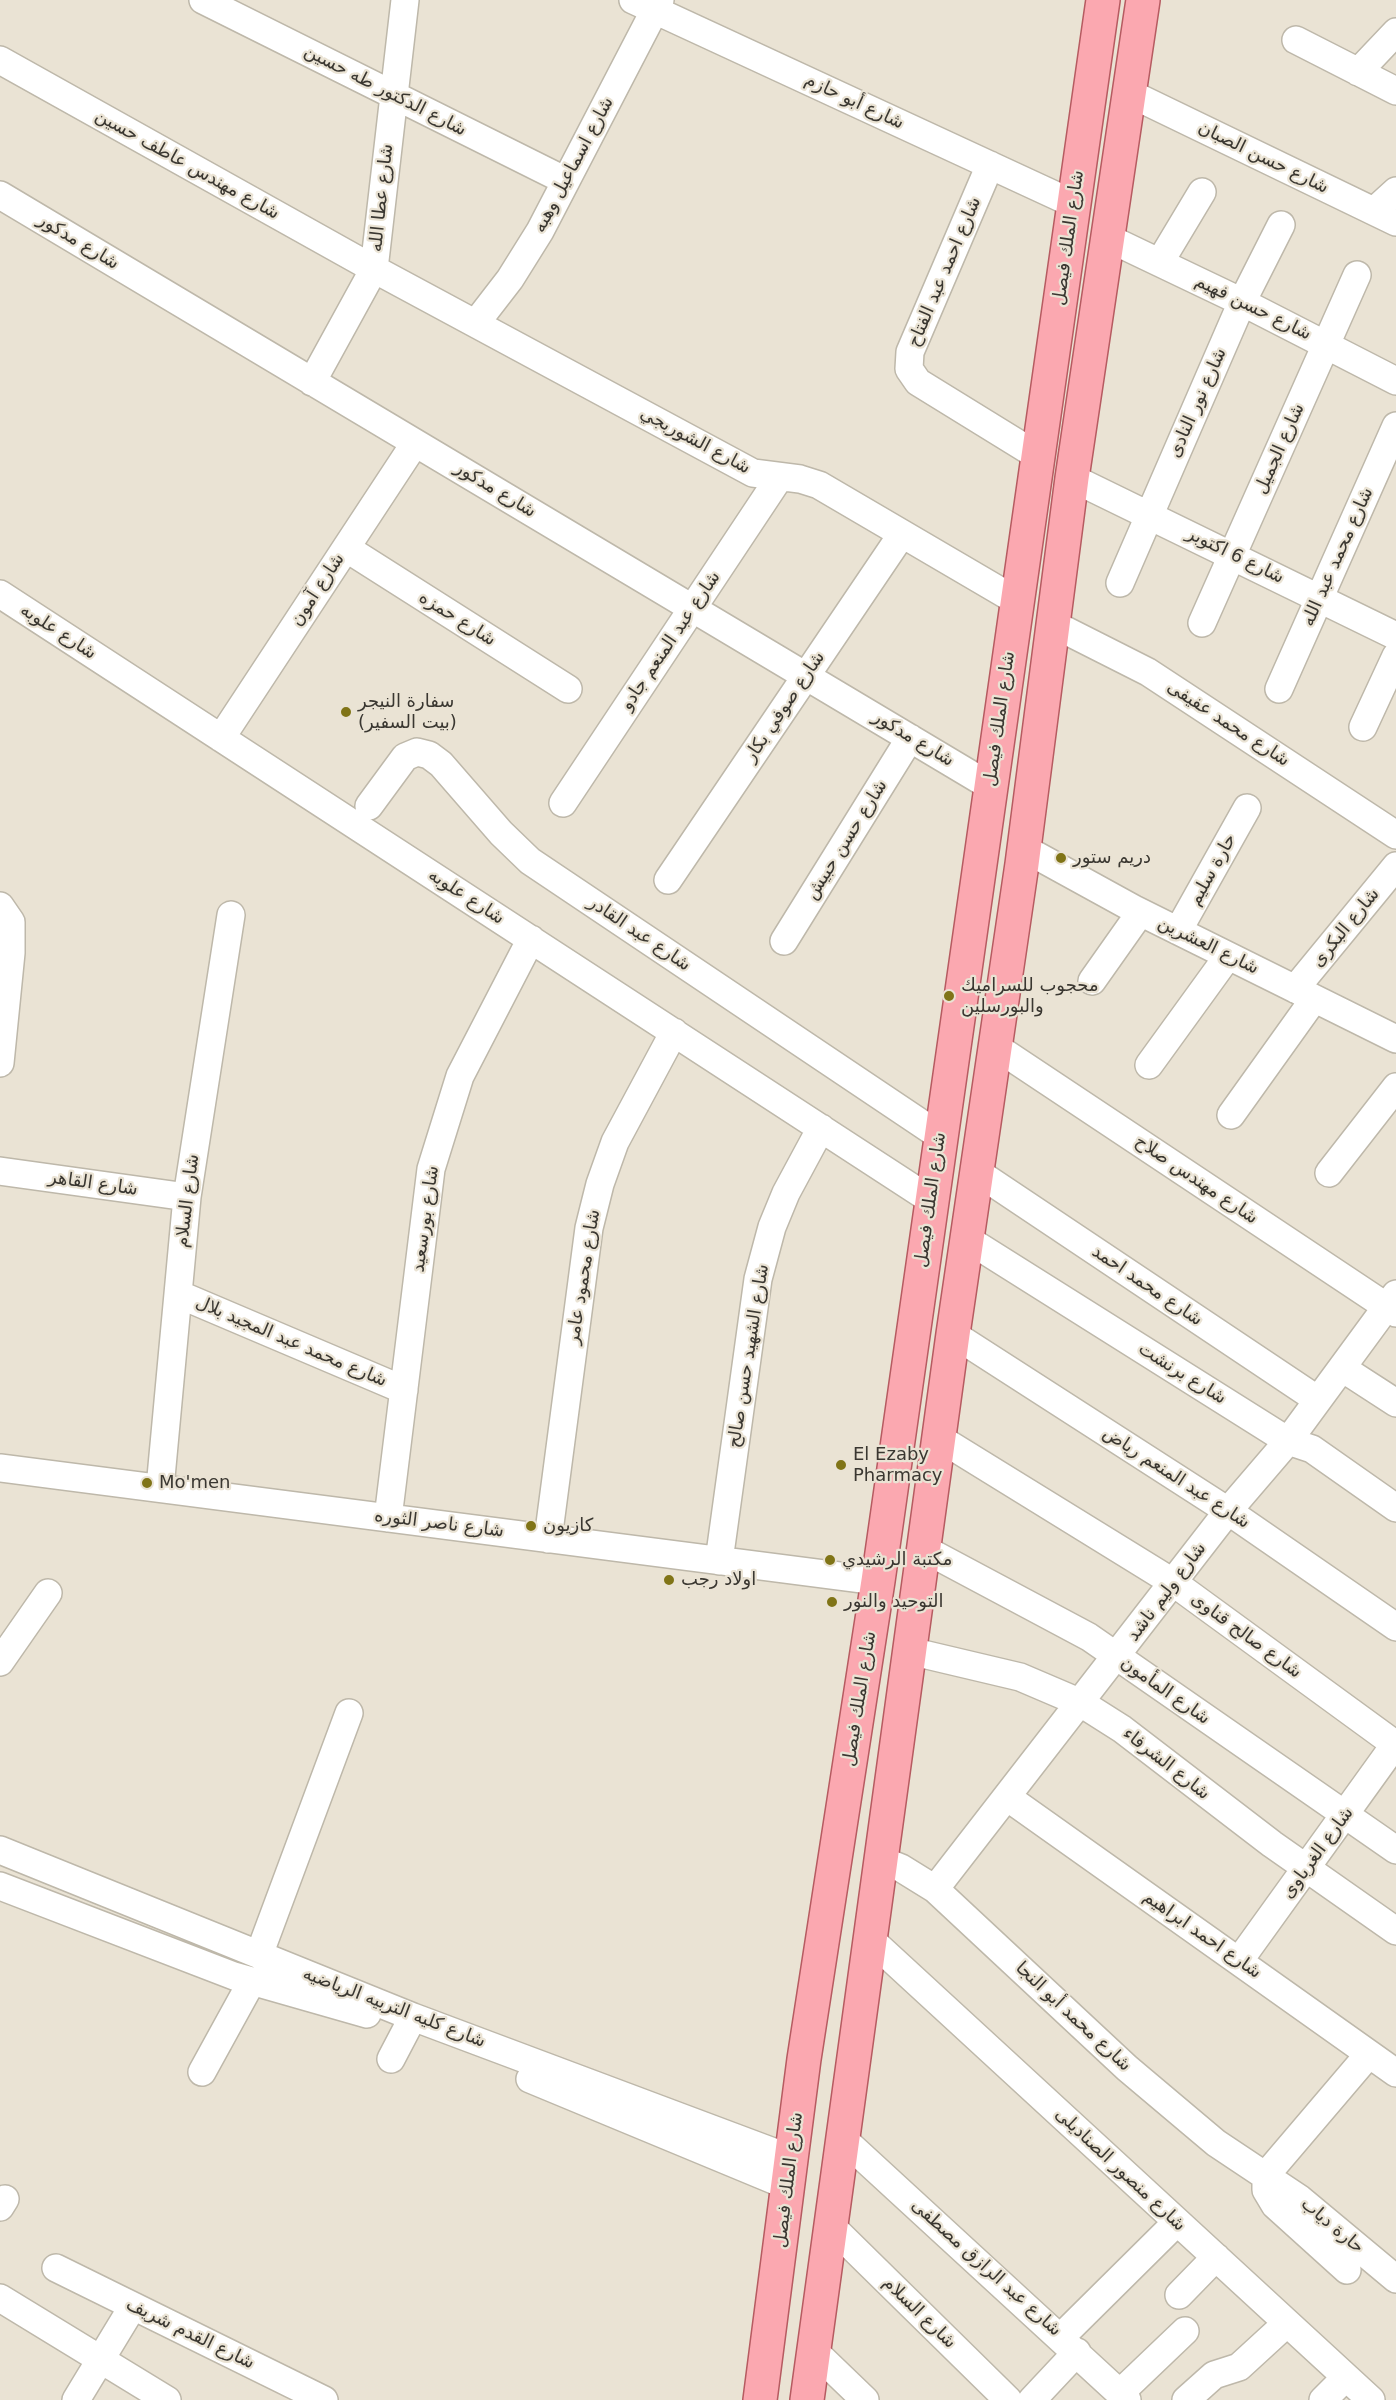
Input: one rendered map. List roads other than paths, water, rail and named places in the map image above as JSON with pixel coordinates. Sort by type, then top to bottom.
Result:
[{"type":"main road","name":"شارع الملك فيصل","points":[[760,2400],[804,2059],[878,1581],[1103,0]]},
{"type":"main road","name":"شارع الملك فيصل","points":[[807,2400],[953,1334],[996,1047],[1072,478],[1143,0]]},
{"type":"main road","points":[[816,1981],[826,1995],[834,2000],[843,2001],[863,1996]]},
{"type":"main road","points":[[804,2059],[820,2052],[829,2052],[838,2056],[853,2069]]},
{"type":"street","name":"شارع الدكتور طه حسين","points":[[203,0],[566,181]]},
{"type":"street","name":"شارع عطا الله","points":[[312,382],[374,269],[405,0]]},
{"type":"street","name":"شارع أبو حازم","points":[[650,3],[1074,204]]},
{"type":"street","name":"شارع اسماعيل وهبه","points":[[476,323],[516,269],[540,231],[650,3]]},
{"type":"street","points":[[1358,72],[1396,32]]},
{"type":"street","points":[[1296,40],[1396,91]]},
{"type":"street","name":"شارع مهندس عاطف حسين","points":[[0,60],[374,269]]},
{"type":"street","name":"شارع حسن الصبان","points":[[1129,93],[1385,217]]},
{"type":"street","name":"شارع احمد عبد الفتاح","points":[[990,165],[910,352],[909,369],[918,382],[1038,456]]},
{"type":"street","points":[[1385,217],[1396,191]]},
{"type":"street","points":[[1160,262],[1202,192]]},
{"type":"street","name":"شارع مدكور","points":[[0,195],[990,786]]},
{"type":"street","name":"شارع نور النادى","points":[[1120,583],[1242,302],[1281,225]]},
{"type":"street","name":"شارع حسن فهيم","points":[[1108,238],[1242,302],[1396,381]]},
{"type":"street","name":"شارع الشوربجي","points":[[374,269],[753,473],[800,479],[819,484],[1017,601]]},
{"type":"street","name":"شارع الجميل","points":[[1202,623],[1358,275]]},
{"type":"street","name":"شارع محمد عبد الله","points":[[1279,689],[1396,426]]},
{"type":"street","name":"شارع آمون","points":[[221,738],[415,443]]},
{"type":"street","name":"شارع عبد المنعم جادو","points":[[563,803],[779,478]]},
{"type":"street","name":"شارع 6 اكتوبر","points":[[1072,478],[1319,596],[1396,636]]},
{"type":"street","name":"شارع صوفي بكار","points":[[668,880],[902,534]]},
{"type":"street","name":"شارع حمزه","points":[[346,548],[568,689]]},
{"type":"street","name":"شارع علوبه","points":[[0,594],[931,1200]]},
{"type":"street","name":"شارع محمد عفيفى","points":[[1053,624],[1148,672],[1396,835]]},
{"type":"street","points":[[1363,727],[1396,656]]},
{"type":"street","name":"شارع حسن حبيش","points":[[784,941],[910,738]]},
{"type":"street","name":"شارع عبد القادر","points":[[369,806],[405,757],[417,752],[429,755],[441,764],[501,833],[530,861],[940,1136]]},
{"type":"street","name":"حارة سليم","points":[[1178,931],[1247,808]]},
{"type":"street","name":"شارع العشرين","points":[[1023,848],[1140,913],[1396,1039]]},
{"type":"street","name":"شارع البكرى","points":[[1231,1115],[1305,994],[1396,866]]},
{"type":"street","points":[[1092,981],[1140,913]]},
{"type":"street","points":[[0,1063],[11,953],[5,914]]},
{"type":"street","name":"شارع السلام","points":[[160,1488],[187,1197],[231,915]]},
{"type":"street","name":"شارع بورسعيد","points":[[388,1518],[431,1169],[460,1076],[531,939]]},
{"type":"street","points":[[1149,1065],[1228,956]]},
{"type":"street","name":"شارع محمود عامر","points":[[548,1539],[589,1228],[600,1184],[615,1142],[674,1032]]},
{"type":"street","name":"شارع مهندس صلاح","points":[[996,1047],[1393,1304]]},
{"type":"street","points":[[1329,1173],[1394,1093]]},
{"type":"street","name":"شارع الشهيد حسن صالح","points":[[718,1561],[758,1279],[772,1227],[821,1128]]},
{"type":"street","name":"شارع القاهر","points":[[0,1170],[187,1197]]},
{"type":"street","name":"شارع محمد احمد","points":[[977,1172],[1318,1400]]},
{"type":"street","name":"شارع برنشت","points":[[967,1239],[1288,1441],[1312,1449],[1396,1508]]},
{"type":"street","name":"شارع محمد عبد المجيد بلال","points":[[178,1294],[404,1390]]},
{"type":"street","name":"شارع وليم ناشد","points":[[935,1889],[1117,1658],[1228,1511],[1288,1441],[1393,1304]]},
{"type":"street","name":"شارع عبد المنعم رياض","points":[[953,1334],[1228,1511],[1396,1627]]},
{"type":"street","points":[[1342,1368],[1396,1403]]},
{"type":"street","name":"شارع صالح قناوى","points":[[939,1438],[1174,1583],[1396,1744]]},
{"type":"street","name":"شارع ناصر الثوره","points":[[0,1468],[878,1581]]},
{"type":"street","name":"شارع المأمون","points":[[924,1549],[1068,1624],[1396,1850]]},
{"type":"street","points":[[0,1662],[48,1593]]},
{"type":"street","name":"شارع الشرفاء","points":[[910,1651],[1020,1677],[1081,1703],[1122,1729],[1306,1869],[1396,1931]]},
{"type":"street","points":[[202,2072],[243,1979],[349,1713]]},
{"type":"street","name":"شارع الغرباوى","points":[[1239,1961],[1396,1744]]},
{"type":"street","name":"شارع احمد ابراهيم","points":[[1007,1797],[1369,2054],[1394,2069]]},
{"type":"street","name":"شارع كليه التربيه الرياضيه","points":[[0,1850],[253,1952],[410,2022],[790,2173]]},
{"type":"street","name":"شارع محمد أبو النجا","points":[[881,1860],[901,1868],[935,1889],[1127,2068],[1216,2143],[1266,2175]]},
{"type":"street","name":"شارع كليه التربيه الرياضيه","points":[[0,1886],[243,1979],[410,2022]]},
{"type":"street","name":"شارع منصور الصناديلى","points":[[870,1939],[1371,2400]]},
{"type":"street","points":[[392,2060],[410,2022]]},
{"type":"street","points":[[1347,2270],[1275,2205],[1266,2190],[1266,2175],[1369,2054]]},
{"type":"street","name":"شارع عبد الرازق مصطفى","points":[[842,2138],[1124,2396]]},
{"type":"street","name":"حارة دياب","points":[[1266,2175],[1300,2199],[1396,2279]]},
{"type":"street","points":[[1032,2400],[1069,2344],[1177,2222]]},
{"type":"street","name":"شارع السلام","points":[[830,2225],[1008,2400]]},
{"type":"street","points":[[1179,2295],[1216,2257]]},
{"type":"street","name":"شارع القدم شريف","points":[[56,2268],[324,2400]]},
{"type":"street","points":[[0,2298],[167,2400]]},
{"type":"street","points":[[76,2400],[133,2306]]},
{"type":"street","points":[[1186,2400],[1214,2375],[1239,2367],[1287,2323]]},
{"type":"street","points":[[1124,2396],[1185,2331]]},
{"type":"street","points":[[813,2350],[865,2400]]},
{"type":"street","points":[[1323,2400],[1346,2377]]},
{"type":"place","name":"سفارة النيجر (بيت السفير)","points":[[346,712]]},
{"type":"place","name":"دريم ستور","points":[[1061,858]]},
{"type":"place","name":"محجوب للسراميك والبورسلين","points":[[949,996]]},
{"type":"place","name":"El Ezaby Pharmacy","points":[[841,1465]]},
{"type":"place","name":"Mo'men","points":[[147,1483]]},
{"type":"place","name":"كازيون","points":[[531,1526]]},
{"type":"place","name":"مكتبة الرشيدي","points":[[830,1560]]},
{"type":"place","name":"اولاد رجب","points":[[669,1580]]},
{"type":"place","name":"التوحيد والنور","points":[[832,1602]]}]
